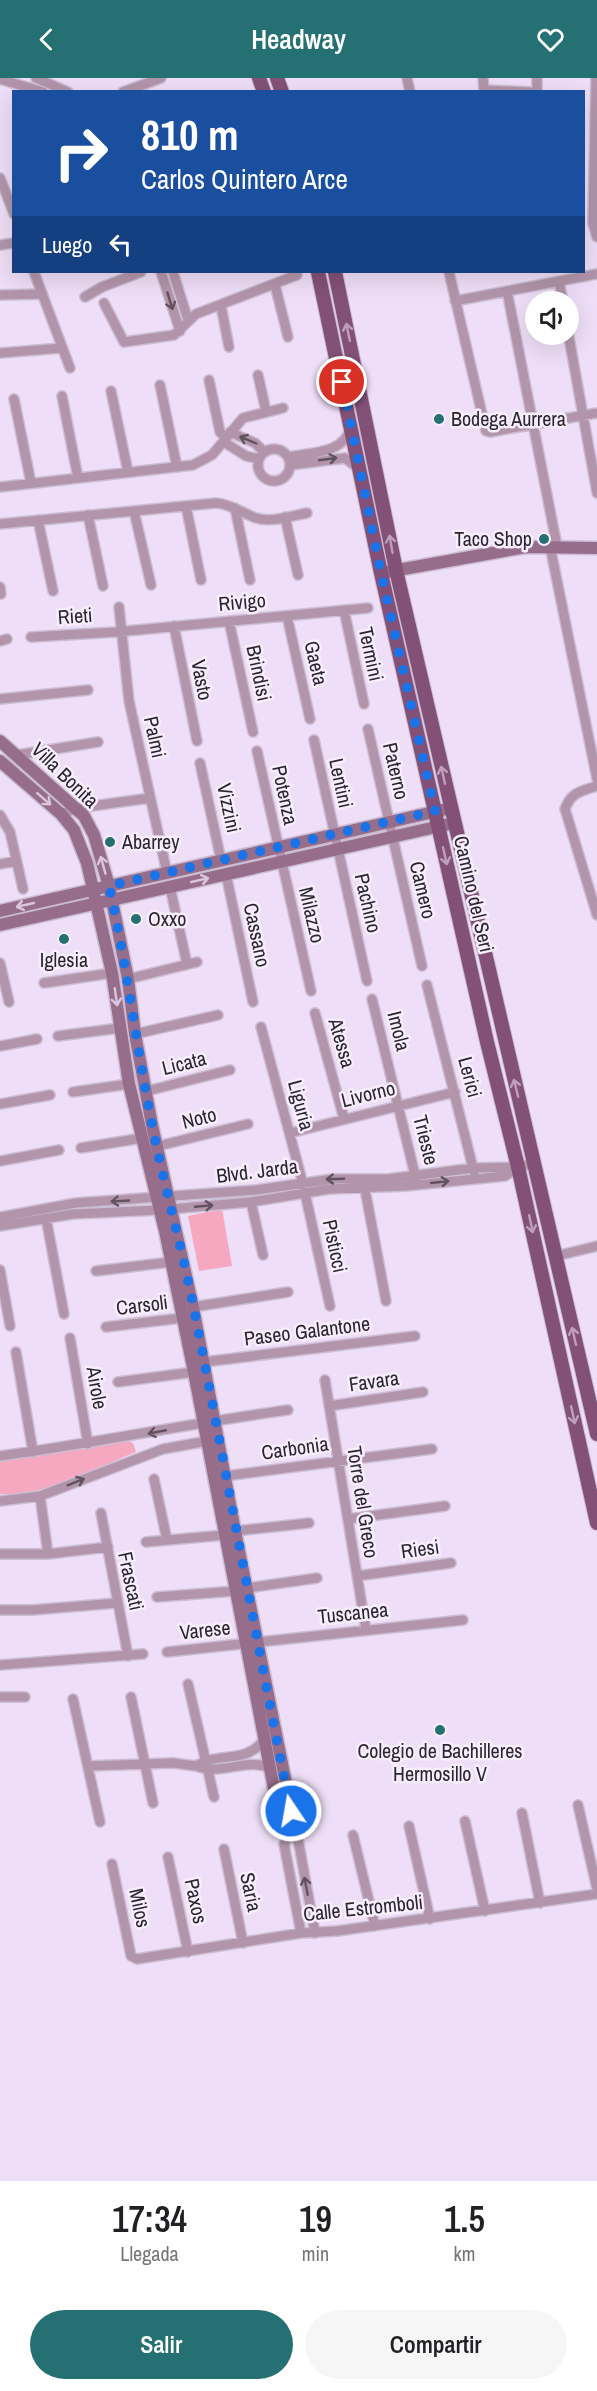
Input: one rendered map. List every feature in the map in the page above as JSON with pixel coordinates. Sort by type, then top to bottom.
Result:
[{"type":"main road","name":"Camino del Seri","points":[[318,273],[381,573],[488,1042],[519,1167],[596,1519]]},
{"type":"main road","name":"Camino del Seri","points":[[335,273],[396,570],[597,1434]]},
{"type":"main road","points":[[488,1042],[507,1052]]},
{"type":"street","points":[[36,78],[63,90]]},
{"type":"street","points":[[128,90],[161,78]]},
{"type":"street","points":[[596,78],[592,224],[596,232]]},
{"type":"street","points":[[3,81],[36,90]]},
{"type":"street","points":[[585,95],[596,96]]},
{"type":"street","points":[[0,178],[12,209]]},
{"type":"street","points":[[34,273],[70,368]]},
{"type":"street","points":[[85,297],[102,287],[138,273]]},
{"type":"street","points":[[161,273],[180,331]]},
{"type":"street","points":[[172,273],[188,320]]},
{"type":"street","points":[[449,273],[486,431],[597,413]]},
{"type":"street","points":[[455,301],[597,274]]},
{"type":"street","points":[[104,303],[124,342],[174,335],[196,314],[297,275]]},
{"type":"street","points":[[559,282],[561,291]]},
{"type":"street","points":[[275,285],[288,338]]},
{"type":"street","points":[[507,291],[597,778]]},
{"type":"street","points":[[0,295],[42,294]]},
{"type":"street","points":[[221,306],[229,347]]},
{"type":"street","points":[[571,345],[597,493]]},
{"type":"street","points":[[0,353],[62,348]]},
{"type":"street","points":[[258,375],[266,411]]},
{"type":"street","points":[[209,380],[220,432],[246,456],[262,455],[278,449],[290,461],[345,458],[361,471]]},
{"type":"street","points":[[160,385],[177,467]]},
{"type":"street","points":[[111,391],[128,472]]},
{"type":"street","points":[[62,396],[78,478]]},
{"type":"street","points":[[14,399],[31,483]]},
{"type":"street","points":[[0,487],[177,467],[203,461],[243,418],[283,408]]},
{"type":"street","points":[[290,461],[343,444],[352,426]]},
{"type":"street","points":[[226,437],[255,443],[262,455],[260,473],[271,481],[284,478],[290,461]]},
{"type":"street","points":[[0,524],[216,503],[235,508],[257,518],[307,513]]},
{"type":"street","points":[[186,506],[201,580]]},
{"type":"street","points":[[235,508],[250,579]]},
{"type":"street","points":[[134,511],[151,585]]},
{"type":"street","points":[[88,515],[103,586]]},
{"type":"street","points":[[285,517],[298,575]]},
{"type":"street","points":[[38,520],[53,591]]},
{"type":"street","points":[[381,573],[526,547],[597,548]]},
{"type":"street","name":"Palmi","points":[[119,607],[129,702],[167,873]]},
{"type":"street","name":"Rivigo","points":[[121,631],[368,608]]},
{"type":"street","name":"Termini","points":[[344,610],[364,704]]},
{"type":"street","name":"Gaeta","points":[[287,616],[310,719]]},
{"type":"street","name":"Brindisi","points":[[229,621],[253,732]]},
{"type":"street","name":"Vasto","points":[[174,626],[196,741]]},
{"type":"street","name":"Rieti","points":[[31,637],[121,631]]},
{"type":"street","points":[[0,699],[88,690]]},
{"type":"street","name":"Paterno","points":[[368,729],[389,822]]},
{"type":"street","name":"Lentini","points":[[314,740],[333,834]]},
{"type":"street","name":"Villa Bonita","points":[[0,741],[78,808],[94,835],[109,886],[128,979],[135,1034],[158,1146],[171,1262],[182,1318],[213,1440],[253,1643],[293,1818],[285,1823],[279,1815],[264,1740],[253,1643]]},
{"type":"street","points":[[17,755],[98,742]]},
{"type":"street","name":"Potenza","points":[[257,751],[278,847]]},
{"type":"street","name":"Villa Bonita","points":[[0,761],[61,814],[74,830],[81,845],[94,889],[112,973],[129,1084],[142,1138],[194,1307],[204,1362],[209,1422]]},
{"type":"street","name":"Vizzini","points":[[200,762],[221,860]]},
{"type":"street","points":[[597,786],[574,793],[566,809],[597,915]]},
{"type":"street","points":[[61,814],[78,808],[150,798]]},
{"type":"street","points":[[0,911],[451,808]]},
{"type":"street","points":[[0,815],[7,824],[23,889]]},
{"type":"street","name":"Camero","points":[[389,822],[422,966]]},
{"type":"street","points":[[0,926],[454,823]]},
{"type":"street","name":"Pachino","points":[[333,834],[367,981]]},
{"type":"street","name":"Milazzo","points":[[278,847],[310,991]]},
{"type":"street","points":[[0,864],[16,861]]},
{"type":"street","name":"Cassano","points":[[226,874],[253,1002]]},
{"type":"street","points":[[170,887],[187,964]]},
{"type":"street","points":[[128,979],[197,962]]},
{"type":"street","points":[[0,963],[9,1002]]},
{"type":"street","points":[[44,982],[112,973]]},
{"type":"street","name":"Lerici","points":[[427,985],[474,1173]]},
{"type":"street","name":"Imola","points":[[372,999],[398,1105]]},
{"type":"street","name":"Atessa","points":[[315,1012],[344,1119]]},
{"type":"street","points":[[135,1034],[218,1015]]},
{"type":"street","name":"Liguria","points":[[261,1027],[304,1189]]},
{"type":"street","points":[[58,1036],[120,1028]]},
{"type":"street","points":[[0,1046],[37,1039]]},
{"type":"street","name":"Licata","points":[[147,1091],[230,1070]]},
{"type":"street","points":[[73,1092],[129,1084]]},
{"type":"street","name":"Livorno","points":[[290,1133],[455,1092]]},
{"type":"street","points":[[0,1104],[50,1095]]},
{"type":"street","name":"Trieste","points":[[398,1105],[417,1180]]},
{"type":"street","name":"Noto","points":[[158,1146],[248,1124]]},
{"type":"street","points":[[81,1148],[142,1138]]},
{"type":"street","points":[[0,1161],[59,1150]]},
{"type":"street","name":"Blvd. Jarda","points":[[0,1226],[46,1221],[81,1213],[304,1189],[329,1189],[417,1180],[535,1163]]},
{"type":"street","points":[[364,1184],[386,1301]]},
{"type":"street","name":"Blvd. Jarda","points":[[0,1217],[76,1203],[251,1202],[304,1189]]},
{"type":"street","name":"Pisticci","points":[[304,1189],[330,1306]]},
{"type":"street","points":[[251,1202],[263,1255]]},
{"type":"street","points":[[46,1221],[64,1314]]},
{"type":"street","points":[[556,1256],[597,1246]]},
{"type":"street","points":[[96,1271],[171,1262]]},
{"type":"street","points":[[0,1270],[10,1326]]},
{"type":"street","points":[[194,1307],[288,1292]]},
{"type":"street","name":"Carsoli","points":[[106,1327],[182,1318]]},
{"type":"street","name":"Paseo Galantone","points":[[204,1362],[415,1336]]},
{"type":"street","name":"Airole","points":[[70,1338],[88,1444]]},
{"type":"street","points":[[16,1352],[33,1447]]},
{"type":"street","points":[[118,1382],[194,1372]]},
{"type":"street","name":"Torre del Greco","points":[[325,1380],[366,1630]]},
{"type":"street","name":"Favara","points":[[329,1406],[423,1392]]},
{"type":"street","points":[[0,1456],[33,1447],[88,1444],[288,1410]]},
{"type":"street","points":[[136,1436],[139,1457]]},
{"type":"street","points":[[0,1501],[40,1496],[163,1449],[213,1440]]},
{"type":"street","name":"Villa Bonita","points":[[213,1440],[225,1476],[230,1533]]},
{"type":"street","name":"Carbonia","points":[[225,1476],[432,1449]]},
{"type":"street","points":[[154,1479],[167,1540]]},
{"type":"street","points":[[40,1496],[48,1554]]},
{"type":"street","points":[[348,1519],[445,1506]]},
{"type":"street","points":[[101,1512],[108,1547]]},
{"type":"street","points":[[146,1542],[309,1523]]},
{"type":"street","name":"Frascati","points":[[0,1554],[48,1554],[108,1547],[128,1656]]},
{"type":"street","name":"Riesi","points":[[357,1576],[452,1563]]},
{"type":"street","points":[[157,1597],[242,1589],[317,1578]]},
{"type":"street","points":[[0,1610],[32,1610],[117,1603]]},
{"type":"street","name":"Tuscanea","points":[[253,1643],[463,1620]]},
{"type":"street","name":"Varese","points":[[167,1652],[253,1643]]},
{"type":"street","points":[[0,1665],[143,1654]]},
{"type":"street","points":[[188,1684],[214,1797]]},
{"type":"street","points":[[0,1697],[25,1697]]},
{"type":"street","points":[[131,1697],[153,1803]]},
{"type":"street","points":[[73,1699],[100,1822]]},
{"type":"street","points":[[196,1766],[206,1760],[253,1752],[264,1740]]},
{"type":"street","points":[[241,1755],[243,1766]]},
{"type":"street","points":[[223,1758],[224,1769]]},
{"type":"street","points":[[88,1766],[173,1762],[196,1766],[208,1771],[256,1764],[270,1768]]},
{"type":"street","points":[[578,1805],[597,1889]]},
{"type":"street","points":[[522,1813],[540,1903]]},
{"type":"street","points":[[465,1821],[485,1911]]},
{"type":"street","points":[[409,1826],[430,1919]]},
{"type":"street","points":[[353,1835],[375,1926]]},
{"type":"street","points":[[301,1933],[284,1844],[287,1838],[292,1837],[298,1839],[315,1933]]},
{"type":"street","name":"Saria","points":[[224,1849],[243,1943]]},
{"type":"street","name":"Paxos","points":[[168,1857],[189,1952]]},
{"type":"street","name":"Milos","points":[[112,1864],[133,1959]]},
{"type":"street","name":"Calle Estromboli","points":[[133,1959],[301,1933],[430,1919],[597,1894]]},
{"type":"shaded area","points":[[222,1209],[232,1266],[199,1271],[188,1216]]},
{"type":"shaded area","points":[[124,1439],[133,1443],[136,1452],[51,1486],[16,1494],[0,1494],[0,1460]]},
{"type":"place","name":"Bodega Aurrera","points":[[439,419]]},
{"type":"place","name":"Taco Shop","points":[[544,539]]},
{"type":"place","name":"Abarrey","points":[[110,842]]},
{"type":"place","name":"Oxxo","points":[[136,919]]},
{"type":"place","name":"Iglesia","points":[[64,939]]},
{"type":"place","name":"Colegio de Bachilleres Hermosillo V","points":[[440,1730]]},
{"type":"route","points":[[291,1811],[235,1532],[194,1307],[152,1125],[135,1034],[128,979],[109,886],[435,811],[381,573],[342,382]]}]
